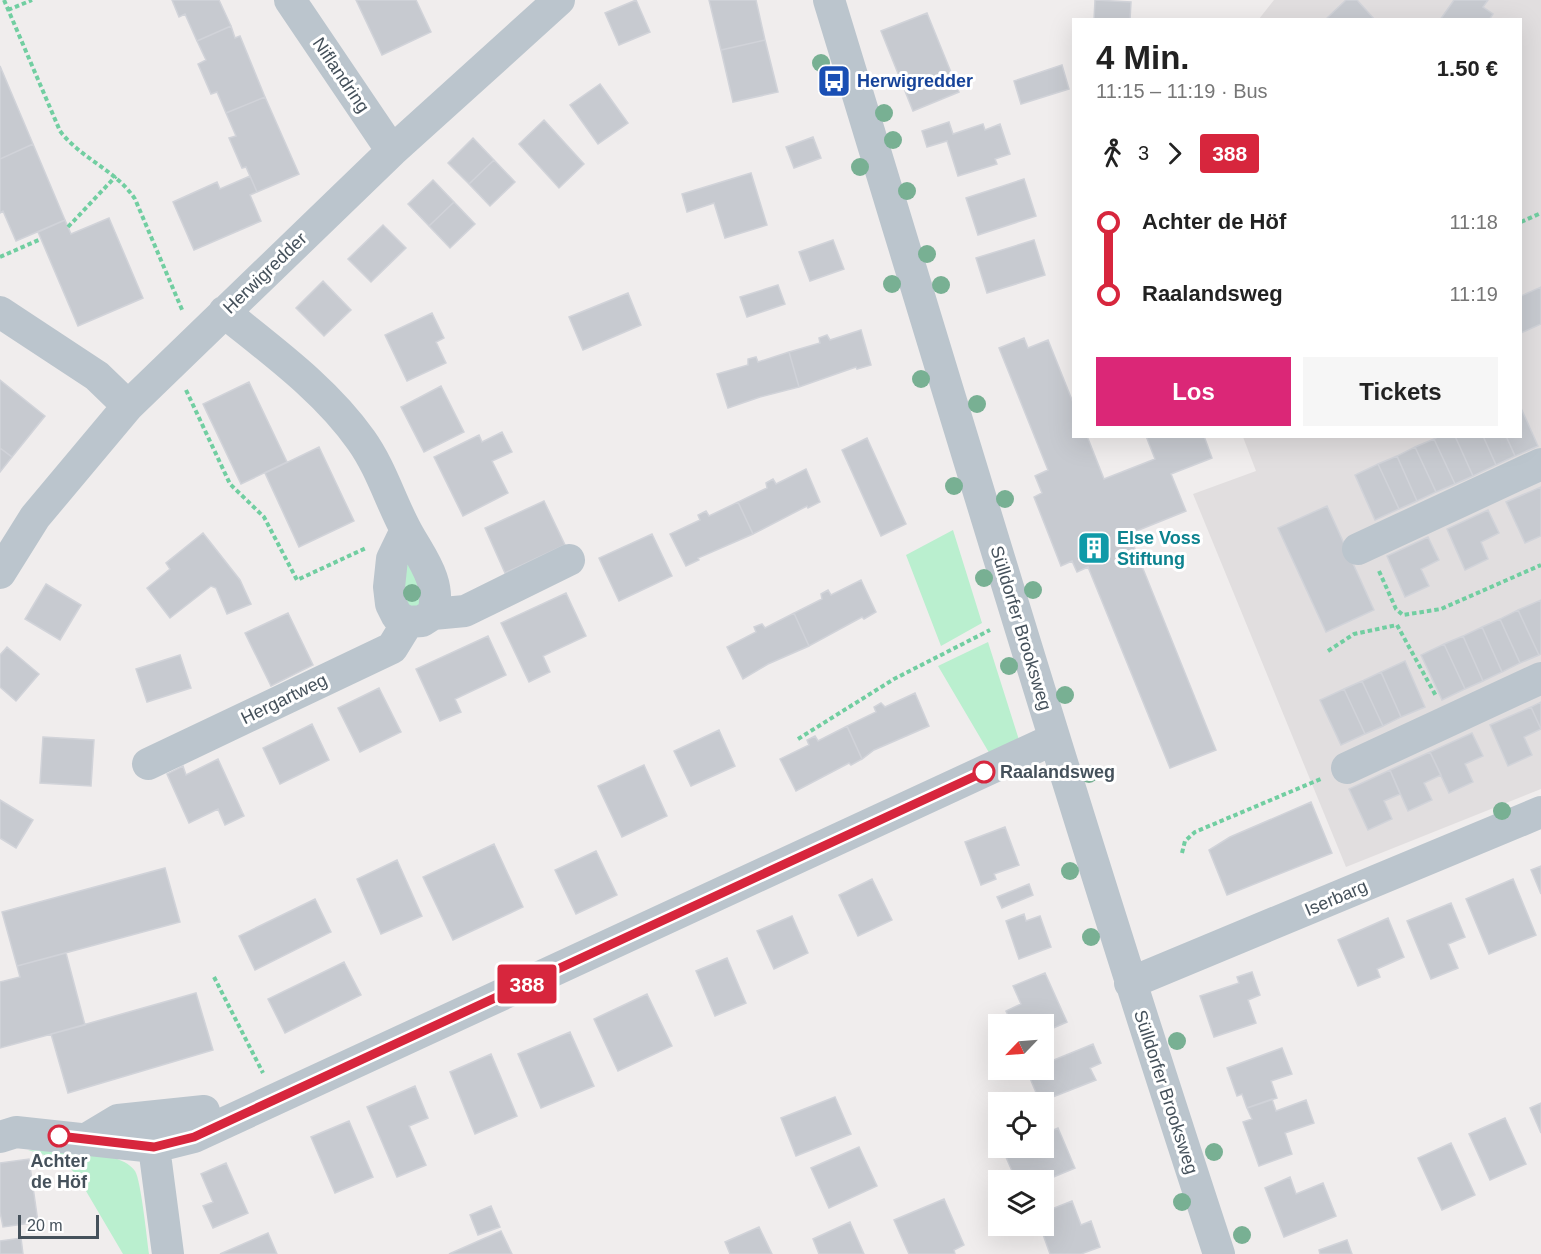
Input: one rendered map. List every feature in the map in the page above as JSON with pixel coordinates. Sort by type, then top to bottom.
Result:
[{"type":"street","name":"Niflandring","points":[[290,0],[392,151]]},
{"type":"street","name":"Herwigredder","points":[[0,573],[35,517],[128,406],[392,151],[559,0]]},
{"type":"street","name":"Sülldorfer Brooksweg","points":[[829,0],[1130,983],[1220,1254]]},
{"type":"street","points":[[0,312],[97,376],[128,406]]},
{"type":"street","name":"Hergartweg","points":[[148,764],[392,648],[437,600],[435,585],[406,530],[384,480],[360,439],[301,374],[213,323]]},
{"type":"street","points":[[1363,547],[1541,464]]},
{"type":"street","points":[[406,530],[392,559],[388,587],[391,604],[397,616],[421,618],[465,611],[569,560]]},
{"type":"street","points":[[1347,768],[1541,678]]},
{"type":"street","points":[[0,1137],[15,1131],[154,1147],[194,1137],[277,1101],[1054,739]]},
{"type":"street","name":"Iserbarg","points":[[1130,983],[1541,813]]},
{"type":"street","points":[[88,1138],[118,1120],[204,1111],[194,1137]]},
{"type":"street","points":[[154,1147],[168,1254]]},
{"type":"path","points":[[4,0],[60,131],[72,147],[116,176],[135,199],[184,315],[213,323]]},
{"type":"path","points":[[9,10],[32,0]]},
{"type":"path","points":[[68,227],[116,176]]},
{"type":"path","points":[[1522,222],[1541,213]]},
{"type":"path","points":[[0,257],[41,239]]},
{"type":"path","points":[[173,362],[230,484],[264,517],[297,580],[406,530]]},
{"type":"path","points":[[1363,547],[1396,609],[1403,615],[1441,609],[1541,566]]},
{"type":"path","points":[[1328,651],[1354,634],[1397,625],[1403,615]]},
{"type":"path","points":[[798,739],[894,679],[1018,616]]},
{"type":"path","points":[[1397,625],[1410,652],[1424,670],[1447,721]]},
{"type":"path","points":[[1182,853],[1185,841],[1195,832],[1347,768]]},
{"type":"path","points":[[214,977],[277,1101]]},
{"type":"shaded area","points":[[1274,0],[1541,0],[1541,789],[1346,867],[1193,494],[1256,471],[1243,438],[1522,438],[1522,18],[1260,18]]},
{"type":"green space","points":[[953,530],[982,623],[941,646],[906,555]]},
{"type":"green space","points":[[406,557],[425,593],[416,610],[403,606]]},
{"type":"green space","points":[[988,642],[1020,743],[991,756],[938,666]]},
{"type":"green space","points":[[28,1150],[102,1155],[127,1164],[135,1171],[137,1177],[149,1254],[123,1254],[76,1174],[61,1160]]},
{"type":"building","points":[[172,0],[219,0],[231,26],[197,41],[185,14],[179,17]]},
{"type":"building","points":[[356,0],[416,0],[431,32],[382,55]]},
{"type":"building","points":[[636,0],[650,32],[619,45],[605,13]]},
{"type":"building","points":[[709,0],[756,0],[765,40],[721,50]]},
{"type":"building","points":[[1095,0],[1131,2],[1130,18],[1094,18]]},
{"type":"building","points":[[1346,0],[1357,0],[1373,18],[1327,18]]},
{"type":"building","points":[[1454,0],[1488,0],[1483,7],[1493,14],[1490,18],[1441,18]]},
{"type":"building","points":[[927,13],[959,92],[913,111],[881,31]]},
{"type":"building","points":[[231,26],[235,38],[240,36],[265,97],[226,113],[217,92],[211,94],[198,64],[206,60],[197,41]]},
{"type":"building","points":[[765,40],[778,92],[733,102],[721,50]]},
{"type":"building","points":[[1062,65],[1069,89],[1021,104],[1014,81]]},
{"type":"building","points":[[0,66],[33,144],[0,159]]},
{"type":"building","points":[[600,84],[628,123],[598,144],[570,105]]},
{"type":"building","points":[[265,97],[299,174],[257,192],[246,167],[242,168],[229,138],[236,136],[226,113]]},
{"type":"building","points":[[544,120],[584,164],[559,188],[519,144]]},
{"type":"building","points":[[949,122],[953,134],[983,124],[985,130],[1000,124],[1010,154],[995,159],[997,164],[958,176],[947,141],[927,147],[922,131]]},
{"type":"building","points":[[813,137],[821,158],[794,168],[786,147]]},
{"type":"building","points":[[473,138],[494,160],[469,184],[448,163]]},
{"type":"building","points":[[33,144],[65,220],[16,241],[3,211],[0,213],[0,159]]},
{"type":"building","points":[[494,160],[515,182],[490,206],[469,184]]},
{"type":"building","points":[[751,173],[767,225],[725,238],[714,203],[687,212],[682,194]]},
{"type":"building","points":[[250,176],[257,192],[250,195],[261,221],[194,250],[173,202],[217,182],[220,189]]},
{"type":"building","points":[[1024,179],[1036,216],[978,235],[966,198]]},
{"type":"building","points":[[433,180],[454,202],[429,226],[408,204]]},
{"type":"building","points":[[454,202],[475,224],[450,248],[429,226]]},
{"type":"building","points":[[109,218],[143,298],[78,326],[38,232],[65,220],[71,234]]},
{"type":"building","points":[[383,225],[406,248],[371,282],[348,259]]},
{"type":"building","points":[[833,240],[844,269],[810,281],[799,252]]},
{"type":"building","points":[[1034,240],[1045,275],[987,293],[976,258]]},
{"type":"building","points":[[323,281],[351,310],[324,336],[296,308]]},
{"type":"building","points":[[778,285],[785,304],[747,317],[740,297]]},
{"type":"building","points":[[1541,287],[1541,324],[1522,333],[1522,296]]},
{"type":"building","points":[[628,293],[641,325],[583,350],[569,317]]},
{"type":"building","points":[[432,313],[444,338],[436,342],[446,363],[407,381],[385,335]]},
{"type":"building","points":[[861,330],[871,365],[857,369],[856,367],[799,387],[789,352],[820,343],[819,338],[827,335],[830,340]]},
{"type":"building","name":"Else Voss Stiftung","points":[[1024,338],[1028,348],[1048,340],[1072,400],[1072,438],[1088,438],[1104,479],[1155,459],[1147,438],[1205,438],[1212,458],[1171,474],[1186,511],[1129,534],[1216,750],[1170,768],[1088,567],[1077,572],[1072,561],[1061,566],[1034,497],[1042,493],[1035,476],[1048,470],[999,348]]},
{"type":"building","points":[[789,352],[799,387],[728,408],[717,374],[748,365],[748,359],[756,357],[758,362]]},
{"type":"building","points":[[0,380],[45,416],[12,457],[0,448]]},
{"type":"building","points":[[249,382],[287,462],[241,484],[203,404]]},
{"type":"building","points":[[441,386],[464,432],[424,452],[401,407]]},
{"type":"building","points":[[1522,410],[1538,446],[1515,456],[1507,438],[1522,438]]},
{"type":"building","points":[[502,432],[512,452],[492,461],[508,493],[463,516],[434,457],[479,435],[482,442]]},
{"type":"building","points":[[867,438],[906,524],[881,536],[842,450]]},
{"type":"building","points":[[1456,438],[1473,476],[1455,484],[1434,439]]},
{"type":"building","points":[[1456,438],[1484,438],[1496,465],[1473,476]]},
{"type":"building","points":[[1484,438],[1507,438],[1515,456],[1496,465]]},
{"type":"building","points":[[1434,439],[1455,484],[1436,492],[1415,447]]},
{"type":"building","points":[[319,447],[354,521],[299,547],[265,473]]},
{"type":"building","points":[[1415,447],[1436,492],[1417,501],[1397,456]]},
{"type":"building","points":[[0,448],[12,457],[0,472]]},
{"type":"building","points":[[1397,456],[1417,501],[1399,509],[1378,464]]},
{"type":"building","points":[[1378,464],[1399,509],[1375,520],[1355,475]]},
{"type":"building","points":[[806,469],[820,502],[808,508],[807,506],[753,534],[738,502],[767,488],[766,483],[773,479],[776,484]]},
{"type":"building","points":[[1541,487],[1541,536],[1525,543],[1506,502]]},
{"type":"building","points":[[544,501],[565,545],[505,573],[485,528]]},
{"type":"building","points":[[738,502],[753,534],[698,558],[699,560],[686,566],[670,534],[700,520],[698,515],[706,511],[709,516]]},
{"type":"building","points":[[1327,506],[1374,610],[1326,632],[1278,528]]},
{"type":"building","points":[[1488,510],[1499,533],[1481,542],[1488,559],[1465,570],[1447,529]]},
{"type":"building","points":[[203,533],[240,580],[251,604],[227,614],[216,588],[211,586],[170,618],[147,588],[170,569],[166,563]]},
{"type":"building","points":[[652,534],[672,576],[619,601],[599,558]]},
{"type":"building","points":[[1428,537],[1439,560],[1421,569],[1429,586],[1405,597],[1387,556]]},
{"type":"building","points":[[861,580],[876,612],[864,619],[862,617],[809,646],[794,613],[822,599],[821,594],[828,590],[831,595]]},
{"type":"building","points":[[46,584],[81,605],[60,640],[25,619]]},
{"type":"building","points":[[566,593],[586,636],[543,656],[550,672],[529,682],[501,623]]},
{"type":"building","points":[[1541,600],[1541,654],[1539,655],[1518,610]]},
{"type":"building","points":[[1518,610],[1539,655],[1520,663],[1500,619]]},
{"type":"building","points":[[288,613],[313,665],[271,686],[245,633]]},
{"type":"building","points":[[794,613],[809,646],[768,664],[743,679],[727,647],[756,632],[754,627],[762,624],[765,628]]},
{"type":"building","points":[[1500,619],[1520,663],[1502,672],[1482,627]]},
{"type":"building","points":[[1482,627],[1502,672],[1483,681],[1463,636]]},
{"type":"building","points":[[488,636],[506,675],[455,699],[461,712],[440,721],[416,669]]},
{"type":"building","points":[[1463,636],[1483,681],[1465,689],[1444,644]]},
{"type":"building","points":[[1444,644],[1465,689],[1442,700],[1421,655]]},
{"type":"building","points":[[7,647],[39,674],[16,701],[0,687],[0,655]]},
{"type":"building","points":[[180,655],[191,688],[147,702],[136,669]]},
{"type":"building","points":[[1405,661],[1425,707],[1401,717],[1381,672]]},
{"type":"building","points":[[1381,672],[1401,717],[1383,726],[1362,681]]},
{"type":"building","points":[[1362,681],[1383,726],[1365,734],[1344,689]]},
{"type":"building","points":[[379,688],[401,732],[360,752],[338,708]]},
{"type":"building","points":[[1344,689],[1365,734],[1341,745],[1320,700]]},
{"type":"building","points":[[915,693],[929,726],[874,750],[862,759],[847,726],[876,712],[874,707],[881,703],[885,707]]},
{"type":"building","points":[[1541,702],[1541,729],[1531,707]]},
{"type":"building","points":[[1531,707],[1541,729],[1524,737],[1532,755],[1508,766],[1490,725]]},
{"type":"building","points":[[312,724],[329,760],[280,784],[263,748]]},
{"type":"building","points":[[847,726],[862,759],[851,765],[849,763],[796,791],[780,759],[809,745],[807,740],[815,736],[818,741]]},
{"type":"building","points":[[719,730],[735,766],[691,786],[674,751]]},
{"type":"building","points":[[1472,733],[1483,756],[1465,764],[1473,782],[1449,793],[1430,752]]},
{"type":"building","points":[[43,737],[94,740],[91,786],[40,783]]},
{"type":"building","points":[[1430,752],[1441,775],[1424,783],[1432,800],[1408,811],[1390,770]]},
{"type":"building","points":[[218,759],[244,816],[225,825],[218,809],[189,823],[167,774],[183,766],[186,775]]},
{"type":"building","points":[[644,765],[667,816],[622,837],[598,786]]},
{"type":"building","points":[[1390,770],[1400,794],[1384,801],[1392,819],[1368,830],[1349,789]]},
{"type":"building","points":[[0,800],[33,820],[16,848],[0,838]]},
{"type":"building","points":[[1311,802],[1332,853],[1227,895],[1209,850],[1230,837]]},
{"type":"building","points":[[1005,827],[1019,865],[994,874],[996,879],[981,885],[965,842]]},
{"type":"building","points":[[494,844],[523,907],[453,940],[423,877]]},
{"type":"building","points":[[596,851],[617,895],[576,914],[555,870]]},
{"type":"building","points":[[397,860],[422,916],[381,934],[357,879]]},
{"type":"building","points":[[1541,866],[1541,894],[1531,870]]},
{"type":"building","points":[[165,868],[180,922],[17,966],[2,912]]},
{"type":"building","points":[[872,879],[892,920],[858,936],[839,895]]},
{"type":"building","points":[[1513,879],[1536,935],[1489,954],[1466,899]]},
{"type":"building","points":[[1029,884],[1033,895],[1002,908],[997,897]]},
{"type":"building","points":[[315,899],[331,932],[255,970],[239,936]]},
{"type":"building","points":[[1451,903],[1465,937],[1448,944],[1458,968],[1431,979],[1407,921]]},
{"type":"building","points":[[1024,914],[1026,921],[1040,916],[1051,947],[1019,959],[1006,921]]},
{"type":"building","points":[[792,916],[808,953],[774,969],[757,931]]},
{"type":"building","points":[[1388,918],[1404,957],[1377,969],[1380,977],[1358,986],[1338,940]]},
{"type":"building","points":[[66,953],[85,1025],[0,1048],[0,982],[20,977],[17,966]]},
{"type":"building","points":[[727,958],[746,1003],[715,1016],[696,971]]},
{"type":"building","points":[[344,962],[361,995],[285,1033],[268,999]]},
{"type":"building","points":[[1252,972],[1260,995],[1248,1000],[1256,1023],[1214,1037],[1200,996],[1239,983],[1237,977]]},
{"type":"building","points":[[1045,973],[1067,1022],[1054,1028],[1054,1014],[1007,1014],[1006,1011],[1021,1004],[1013,986]]},
{"type":"building","points":[[196,993],[213,1050],[68,1093],[51,1034]]},
{"type":"building","points":[[647,994],[672,1046],[618,1071],[594,1019]]},
{"type":"building","points":[[570,1032],[594,1086],[541,1108],[518,1054]]},
{"type":"building","points":[[1093,1044],[1101,1063],[1090,1068],[1096,1080],[1054,1096],[1054,1092],[1036,1092],[1031,1080],[1054,1080],[1054,1060]]},
{"type":"building","points":[[1282,1048],[1292,1074],[1271,1081],[1277,1098],[1247,1108],[1242,1094],[1237,1096],[1227,1068]]},
{"type":"building","points":[[491,1054],[517,1116],[475,1134],[450,1072]]},
{"type":"building","points":[[415,1086],[428,1118],[409,1126],[426,1165],[397,1177],[367,1107]]},
{"type":"building","points":[[835,1097],[851,1134],[796,1156],[781,1118]]},
{"type":"building","points":[[1272,1099],[1276,1111],[1306,1100],[1314,1123],[1285,1133],[1292,1154],[1259,1166],[1243,1122],[1252,1119],[1247,1108]]},
{"type":"building","points":[[1541,1103],[1541,1133],[1530,1108]]},
{"type":"building","points":[[1505,1118],[1526,1164],[1490,1180],[1469,1134]]},
{"type":"building","points":[[349,1121],[373,1177],[335,1193],[311,1137]]},
{"type":"building","points":[[1058,1128],[1075,1168],[1054,1177],[1054,1170],[1012,1170],[1006,1158],[1054,1158],[1054,1130]]},
{"type":"building","points":[[1451,1143],[1475,1195],[1442,1210],[1418,1158]]},
{"type":"building","points":[[859,1147],[877,1186],[829,1208],[811,1168]]},
{"type":"building","points":[[29,1159],[38,1222],[3,1227],[0,1212],[0,1163]]},
{"type":"building","points":[[226,1163],[248,1213],[213,1228],[203,1206],[213,1202],[201,1174]]},
{"type":"building","points":[[1290,1177],[1296,1194],[1323,1183],[1336,1216],[1284,1237],[1265,1188]]},
{"type":"building","points":[[944,1199],[964,1245],[954,1250],[955,1254],[909,1254],[894,1220]]},
{"type":"building","points":[[1072,1201],[1081,1225],[1091,1221],[1100,1247],[1081,1254],[1050,1254],[1044,1236],[1054,1236],[1054,1208]]},
{"type":"building","points":[[491,1206],[500,1227],[478,1235],[470,1215]]},
{"type":"building","points":[[850,1222],[864,1254],[819,1254],[813,1239]]},
{"type":"building","points":[[759,1227],[772,1254],[730,1254],[725,1242]]},
{"type":"building","points":[[501,1231],[512,1254],[449,1254]]},
{"type":"building","points":[[268,1233],[277,1254],[220,1254]]},
{"type":"building","points":[[21,1238],[23,1254],[0,1254],[0,1241]]},
{"type":"building","points":[[1347,1240],[1352,1254],[1320,1254],[1319,1250]]},
{"type":"bus line","name":"388","points":[[59,1136],[154,1147],[194,1137],[277,1101],[984,772]]},
{"type":"place","name":"Herwigredder","points":[[834,81]]},
{"type":"place","name":"Else Voss Stiftung","points":[[1094,548]]},
{"type":"place","name":"Raalandsweg","points":[[984,772]]},
{"type":"place","name":"Achter de Höf","points":[[59,1136]]}]
